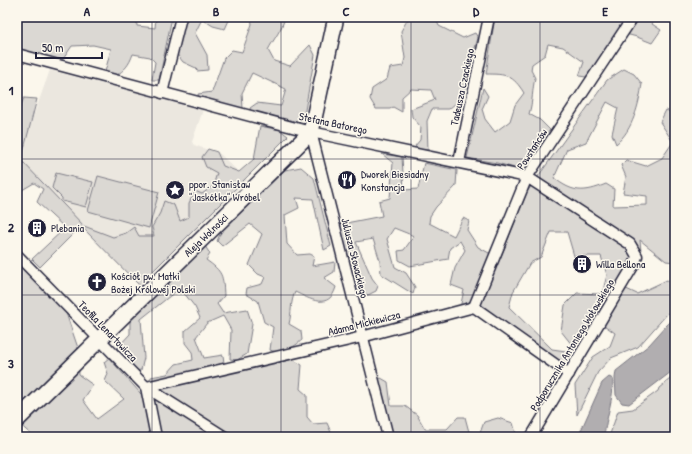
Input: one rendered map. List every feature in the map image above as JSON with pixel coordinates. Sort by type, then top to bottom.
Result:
[{"type":"street","points":[[162,93],[180,17]]},
{"type":"street","points":[[311,132],[336,17]]},
{"type":"street","name":"Tadeusza Czackiego","points":[[458,162],[489,17]]},
{"type":"street","name":"Powstańców","points":[[474,308],[527,177],[633,17]]},
{"type":"street","name":"Stefana Batorego","points":[[17,54],[311,132],[527,177],[630,244]]},
{"type":"street","name":"Juliusza Słowackiego","points":[[311,132],[388,437]]},
{"type":"street","name":"Aleja Wolności","points":[[17,420],[311,132]]},
{"type":"street","name":"Podporucznika Antoniego Wołowskiego","points":[[531,437],[635,263],[636,256],[630,244]]},
{"type":"street","name":"Teofila Lenartowicza","points":[[17,255],[146,387],[225,437]]},
{"type":"street","points":[[474,308],[569,374]]},
{"type":"street","name":"Adama Mickiewicza","points":[[146,387],[474,308]]},
{"type":"street","points":[[146,387],[156,437]]},
{"type":"shaded area","points":[[17,17],[136,17],[137,26],[155,28],[156,17],[172,17],[159,80],[152,80],[155,62],[150,57],[133,54],[126,67],[115,76],[105,72],[111,49],[93,45],[72,46],[61,62],[17,52]]},
{"type":"shaded area","points":[[185,17],[230,18],[225,29],[213,26],[202,19],[195,33],[207,55],[208,70],[197,71],[196,68],[183,62],[176,53]]},
{"type":"shaded area","points":[[251,17],[285,17],[280,30],[268,50],[274,61],[290,66],[310,45],[315,55],[305,110],[299,124],[251,113],[250,108],[257,103],[281,106],[286,89],[252,73],[242,93],[243,109],[199,99],[198,94],[212,92],[224,58],[232,50],[242,52],[252,24]]},
{"type":"shaded area","points":[[409,17],[435,17],[439,26],[463,38],[475,33],[478,38],[469,68],[472,78],[468,92],[459,94],[457,102],[449,109],[432,109],[427,121],[428,150],[421,150],[415,146],[420,140],[421,127],[412,117],[411,109],[435,100],[431,90],[411,89],[402,97],[402,112],[393,107],[390,109],[376,109],[370,99],[372,89],[387,79],[390,68],[403,66],[405,58],[401,31]]},
{"type":"shaded area","points":[[495,17],[656,17],[652,24],[661,30],[652,43],[618,32],[586,77],[579,76],[584,62],[563,47],[548,44],[545,55],[532,64],[531,70],[535,78],[529,114],[540,120],[550,130],[533,154],[518,169],[497,163],[467,158],[483,88],[488,96],[482,109],[485,119],[495,132],[510,121],[515,105],[524,93],[516,82],[504,75],[486,74]]},
{"type":"shaded area","points":[[624,69],[634,74],[642,84],[637,108],[627,132],[616,144],[612,134],[618,108],[607,102],[586,142],[567,149],[554,178],[567,187],[579,190],[591,189],[606,184],[614,189],[613,206],[647,205],[647,196],[623,193],[626,177],[621,165],[626,160],[646,166],[662,158],[673,142],[660,122],[666,110],[675,114],[675,262],[666,261],[640,240],[642,263],[622,287],[637,294],[667,280],[675,284],[675,305],[638,347],[611,358],[598,372],[577,415],[575,385],[593,357],[610,346],[615,333],[601,323],[583,348],[576,350],[561,331],[565,305],[577,293],[602,294],[607,275],[601,256],[574,256],[567,232],[551,232],[541,257],[530,263],[513,292],[509,307],[552,349],[566,351],[572,356],[566,368],[482,309],[481,300],[460,308],[464,290],[451,285],[455,268],[465,250],[460,241],[450,248],[448,259],[410,266],[399,260],[398,251],[404,250],[414,236],[394,228],[387,239],[395,267],[406,273],[415,287],[413,294],[381,274],[380,261],[373,239],[356,242],[372,278],[378,286],[376,291],[368,295],[355,288],[341,234],[341,224],[382,216],[379,201],[390,198],[393,163],[382,154],[402,157],[404,190],[418,189],[424,163],[457,170],[456,186],[436,207],[430,216],[429,223],[454,236],[463,218],[469,221],[467,230],[478,247],[500,259],[527,192],[607,80]]},
{"type":"shaded area","points":[[50,70],[203,110],[192,142],[194,145],[220,154],[247,180],[139,285],[17,161],[17,147],[23,133],[28,131]]},
{"type":"shaded area","points":[[24,98],[37,99],[21,160],[84,226],[113,237],[126,233],[134,227],[139,236],[154,236],[152,227],[160,213],[164,201],[174,205],[180,221],[189,217],[189,203],[195,191],[202,194],[213,186],[217,173],[206,167],[202,157],[208,149],[217,152],[223,166],[239,172],[254,159],[260,126],[280,130],[288,136],[139,285],[81,226],[40,267],[32,259],[65,228],[37,202],[43,189],[34,183],[17,193],[17,115]]},
{"type":"shaded area","points":[[301,167],[314,178],[331,246],[324,250],[313,199],[296,198],[299,208],[285,215],[287,244],[297,255],[310,254],[314,256],[312,266],[335,262],[334,272],[324,278],[336,287],[329,299],[324,301],[313,300],[295,292],[292,300],[289,324],[301,331],[302,340],[288,350],[279,352],[270,350],[273,327],[264,322],[258,301],[246,294],[247,288],[262,284],[265,277],[258,274],[249,265],[262,234],[250,224],[222,246],[217,241],[221,232],[285,170]]},
{"type":"shaded area","points":[[56,173],[93,182],[86,207],[62,201],[62,198],[52,188]]},
{"type":"shaded area","points":[[98,176],[159,192],[149,228],[88,211]]},
{"type":"shaded area","points":[[205,246],[210,254],[206,260],[219,271],[221,275],[224,296],[217,304],[223,313],[247,309],[252,324],[247,354],[237,360],[230,359],[231,330],[223,316],[207,323],[196,337],[204,358],[223,355],[224,363],[150,382],[151,377],[167,374],[176,364],[193,360],[192,352],[185,343],[185,331],[200,318],[195,307],[180,288],[141,319],[144,358],[141,370],[135,371],[117,348],[130,334],[130,319]]},
{"type":"shaded area","points":[[17,259],[65,310],[78,348],[79,375],[93,385],[83,400],[97,419],[124,399],[105,381],[108,374],[104,362],[109,358],[141,394],[167,386],[292,359],[302,365],[300,389],[307,395],[307,417],[313,424],[327,423],[333,437],[34,437],[17,422]]},
{"type":"shaded area","points":[[675,316],[675,369],[629,404],[622,403],[616,395],[616,371],[649,345]]},
{"type":"shaded area","points":[[675,375],[675,437],[609,437],[618,411],[633,409],[658,391],[659,388]]},
{"type":"shaded area","points":[[609,377],[613,379],[613,386],[604,437],[578,437],[602,383]]},
{"type":"shaded area","points":[[381,378],[388,382],[391,406],[405,406],[417,415],[425,429],[447,429],[458,417],[465,417],[469,432],[480,433],[484,422],[498,418],[513,423],[517,437],[392,437],[376,381]]},
{"type":"place","name":"Dworek Biesiadny Konstancja","points":[[347,180]]},
{"type":"place","name":"ppor. Stanisław \"Jaskółka\" Wróbel","points":[[175,190]]},
{"type":"place","name":"Plebania","points":[[37,228]]},
{"type":"place","name":"Willa Bellona","points":[[582,264]]},
{"type":"place","name":"Kościół pw. Matki Bożej Królowej Polski","points":[[97,282]]}]
